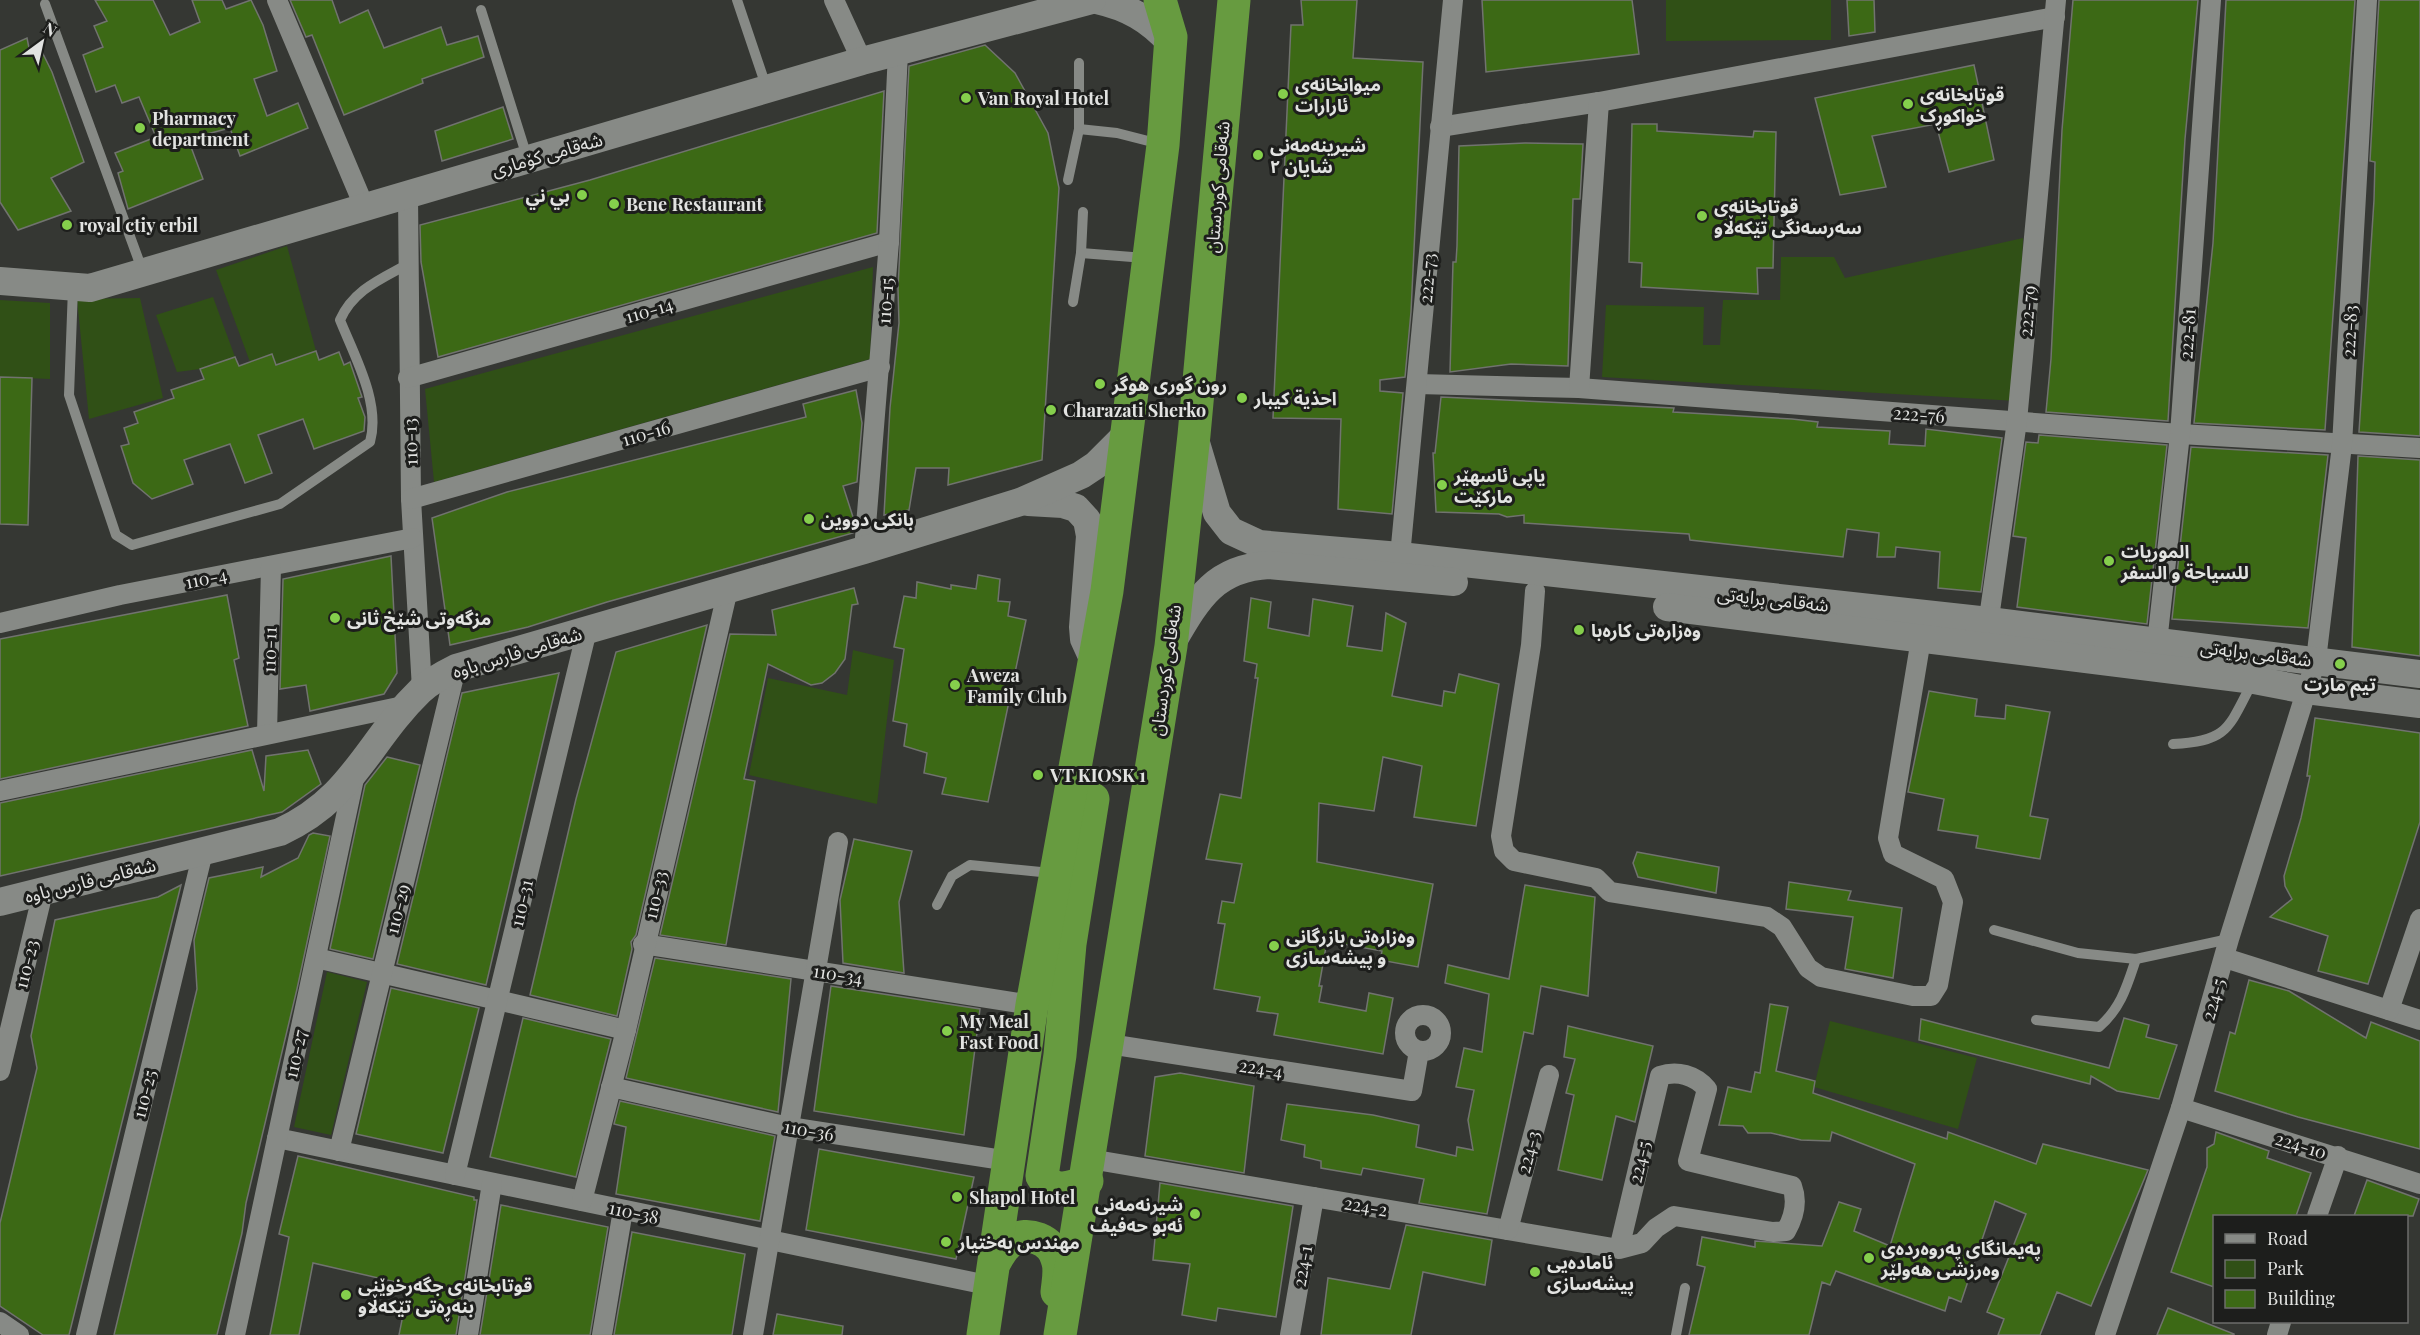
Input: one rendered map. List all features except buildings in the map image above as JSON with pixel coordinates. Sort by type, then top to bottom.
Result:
[{"type":"highway","points":[[1160,0],[1170,39]]},
{"type":"highway","points":[[983,1335],[1032,1005],[1058,874],[1107,591],[1163,145],[1170,39],[1178,0]]},
{"type":"highway","name":"شەقامی کوردستان","points":[[1059,1335],[1109,1044],[1171,646],[1194,435],[1234,0]]},
{"type":"highway","points":[[1088,1170],[1069,1188],[1057,1188],[1047,1184],[1042,1176],[1060,1055],[1070,944],[1103,737],[1092,676]]},
{"type":"highway","points":[[994,1273],[1003,1248],[1020,1237],[1039,1239],[1054,1251],[1059,1270],[1055,1325],[1059,1335]]},
{"type":"street","points":[[277,0],[364,206]]},
{"type":"street","points":[[834,0],[862,61]]},
{"type":"street","name":"شەقامی کۆماری","points":[[0,280],[90,288],[862,61],[1092,0]]},
{"type":"street","points":[[1097,0],[1122,6],[1140,15],[1170,39]]},
{"type":"street","name":"222-73","points":[[1399,566],[1454,0]]},
{"type":"street","name":"222-81","points":[[2156,655],[2180,434],[2211,0]]},
{"type":"street","name":"222-83","points":[[2316,660],[2342,445],[2367,0]]},
{"type":"street","points":[[1440,127],[1599,102],[2056,8]]},
{"type":"street","name":"222-79","points":[[1987,634],[2017,421],[2056,8]]},
{"type":"street","name":"110-15","points":[[864,550],[890,242],[898,51]]},
{"type":"street","points":[[1579,388],[1599,102]]},
{"type":"street","name":"110-13","points":[[408,196],[408,378],[415,697]]},
{"type":"street","name":"110-14","points":[[408,378],[890,242]]},
{"type":"street","name":"110-16","points":[[411,499],[880,367]]},
{"type":"street","name":"222-76","points":[[1417,384],[1579,388],[2180,434],[2420,448]]},
{"type":"street","name":"شەقامی برایەتی","points":[[1194,435],[1211,500],[1231,531],[1260,544],[1535,591],[1921,639],[1987,634]]},
{"type":"street","name":"شەقامی فارس باوە","points":[[0,902],[280,832],[302,822],[334,797],[415,697],[456,668],[864,550],[1020,502],[1082,475],[1096,465],[1125,436]]},
{"type":"street","name":"شەقامی فارس باوە","points":[[1020,502],[1063,504],[1076,508],[1087,520],[1090,536],[1083,627],[1092,676]]},
{"type":"street","name":"110-4","points":[[0,623],[120,595],[413,538]]},
{"type":"street","name":"شەقامی برایەتی","points":[[1171,646],[1193,607],[1212,585],[1239,568],[1269,565],[1399,566],[2156,655],[2316,660],[2420,674]]},
{"type":"street","name":"110-11","points":[[267,734],[272,566]]},
{"type":"street","name":"110-33","points":[[582,1201],[626,1030],[644,944],[728,589]]},
{"type":"street","points":[[1535,591],[1531,645],[1501,836],[1504,851],[1514,861],[1596,878],[1610,892],[1767,917],[1782,927],[1808,968],[1821,977],[1913,996],[1931,996],[1938,985],[1953,902],[1944,879],[1893,854],[1888,838],[1921,639]]},
{"type":"street","name":"110-31","points":[[455,1175],[587,630]]},
{"type":"street","name":"شەقامی برایەتی","points":[[2156,655],[2254,680],[2306,690],[2420,704]]},
{"type":"street","name":"224-5","points":[[2105,1335],[2181,1108],[2229,939],[2316,660]]},
{"type":"street","name":"110-29","points":[[339,1151],[456,668]]},
{"type":"street","points":[[0,790],[267,734],[415,697]]},
{"type":"street","name":"110-27","points":[[235,1335],[355,772]]},
{"type":"street","points":[[753,1335],[838,842]]},
{"type":"street","name":"110-25","points":[[86,1335],[203,852]]},
{"type":"street","name":"110-23","points":[[0,1071],[44,892]]},
{"type":"street","points":[[2389,1010],[2420,919]]},
{"type":"street","name":"110-34","points":[[644,944],[1032,1005]]},
{"type":"street","points":[[316,958],[626,1030]]},
{"type":"street","points":[[2225,958],[2420,1020]]},
{"type":"street","name":"224-4","points":[[1109,1044],[1412,1091],[1419,1051]]},
{"type":"street","name":"224-2","points":[[1088,1170],[1314,1197],[1619,1249],[1642,1243],[1656,1228],[1674,1216],[1773,1232],[1786,1231],[1791,1221],[1796,1197],[1792,1186],[1688,1161],[1707,1089],[1698,1079],[1685,1075],[1670,1072],[1660,1076]]},
{"type":"street","name":"224-3","points":[[1508,1230],[1549,1075]]},
{"type":"street","name":"224-5","points":[[1619,1249],[1660,1076]]},
{"type":"street","name":"110-36","points":[[611,1088],[789,1127],[1009,1161]]},
{"type":"street","name":"224-10","points":[[2181,1108],[2338,1156],[2420,1184]]},
{"type":"street","name":"110-38","points":[[277,1138],[769,1240],[994,1273]]},
{"type":"street","points":[[2317,1215],[2338,1156]]},
{"type":"street","points":[[468,1335],[492,1183]]},
{"type":"street","name":"224-1","points":[[1290,1335],[1314,1197]]},
{"type":"street","points":[[602,1335],[623,1209]]},
{"type":"street","points":[[0,1322],[19,1335]]},
{"type":"lane","points":[[737,0],[767,89]]},
{"type":"lane","points":[[45,4],[143,272]]},
{"type":"lane","points":[[482,10],[528,160]]},
{"type":"lane","points":[[1068,180],[1079,129],[1079,63]]},
{"type":"lane","points":[[1079,129],[1118,133],[1163,145]]},
{"type":"lane","points":[[1073,302],[1081,254],[1083,212]]},
{"type":"lane","points":[[1081,254],[1148,258]]},
{"type":"lane","points":[[73,285],[69,395],[116,535],[132,544],[280,504],[370,442],[373,432],[368,394],[340,320],[346,306],[357,293],[408,264]]},
{"type":"lane","points":[[2173,744],[2204,742],[2220,735],[2231,724],[2254,680]]},
{"type":"lane","points":[[937,905],[952,876],[970,865],[1058,874]]},
{"type":"lane","points":[[1994,930],[2078,953],[2136,959],[2229,939]]},
{"type":"lane","points":[[2037,1020],[2099,1027],[2111,1017],[2124,998],[2136,959]]},
{"type":"lane","points":[[1676,1335],[1685,1288]]},
{"type":"green space","points":[[1666,0],[1831,0],[1831,40],[1666,41]]},
{"type":"green space","points":[[2023,238],[2017,401],[1602,377],[1606,305],[1704,307],[1703,345],[1720,345],[1723,300],[1780,300],[1781,257],[1834,257],[1845,278]]},
{"type":"green space","points":[[287,246],[316,351],[276,365],[272,354],[250,362],[216,270]]},
{"type":"green space","points":[[873,267],[870,359],[434,482],[425,389]]},
{"type":"green space","points":[[213,297],[235,357],[200,369],[177,372],[156,315]]},
{"type":"green space","points":[[140,298],[163,398],[89,419],[77,299]]},
{"type":"green space","points":[[0,300],[50,303],[50,379],[0,377]]},
{"type":"green space","points":[[853,650],[894,660],[877,804],[749,775],[768,678],[847,695]]},
{"type":"green space","points":[[327,972],[367,982],[331,1135],[294,1127]]},
{"type":"green space","points":[[1830,1021],[1977,1058],[1958,1129],[1814,1087]]},
{"type":"place","name":"میوانخانەی ئارارات","points":[[1283,94]]},
{"type":"place","name":"Van Royal Hotel","points":[[966,98]]},
{"type":"place","name":"قوتابخانەی خواکوڕک","points":[[1908,104]]},
{"type":"place","name":"Pharmacy department","points":[[140,128]]},
{"type":"place","name":"شیرینەمەنی شایان ٢","points":[[1258,155]]},
{"type":"place","name":"بي ني","points":[[582,195]]},
{"type":"place","name":"Bene Restaurant","points":[[614,204]]},
{"type":"place","name":"قوتابخانەی سەرسەنگی تێکەڵاو","points":[[1702,216]]},
{"type":"place","name":"royal ctiy erbil","points":[[67,225]]},
{"type":"place","name":"رون گوری هوگر","points":[[1100,384]]},
{"type":"place","name":"احذية كيبار","points":[[1242,398]]},
{"type":"place","name":"Charazati Sherko","points":[[1051,410]]},
{"type":"place","name":"ياپی ئاسهێر مارکێت","points":[[1442,485]]},
{"type":"place","name":"بانکی دووین","points":[[809,519]]},
{"type":"place","name":"الموريات للسياحة و السفر","points":[[2109,561]]},
{"type":"place","name":"مزگەوتی شێخ ثانی","points":[[335,618]]},
{"type":"place","name":"وەزارەتی کارەبا","points":[[1579,630]]},
{"type":"place","name":"تيم مارت","points":[[2340,664]]},
{"type":"place","name":"Aweza Family Club","points":[[955,685]]},
{"type":"place","name":"VT KIOSK 1","points":[[1038,775]]},
{"type":"place","name":"وەزارەتی بازرگانی و پیشەسازی","points":[[1274,946]]},
{"type":"place","name":"My Meal Fast Food","points":[[947,1031]]},
{"type":"place","name":"Shapol Hotel","points":[[957,1197]]},
{"type":"place","name":"شیرنەمەنی ئەبو حەفیف","points":[[1195,1214]]},
{"type":"place","name":"مهندس بەختیار","points":[[946,1242]]},
{"type":"place","name":"پەیمانگای پەروەردەی وەرزشی هەولێر","points":[[1869,1258]]},
{"type":"place","name":"ئامادەیی پیشەسازی","points":[[1535,1272]]},
{"type":"place","name":"قوتابخانەی جگەرخوێنی بنەڕەتی تێکەڵاو","points":[[346,1295]]}]
